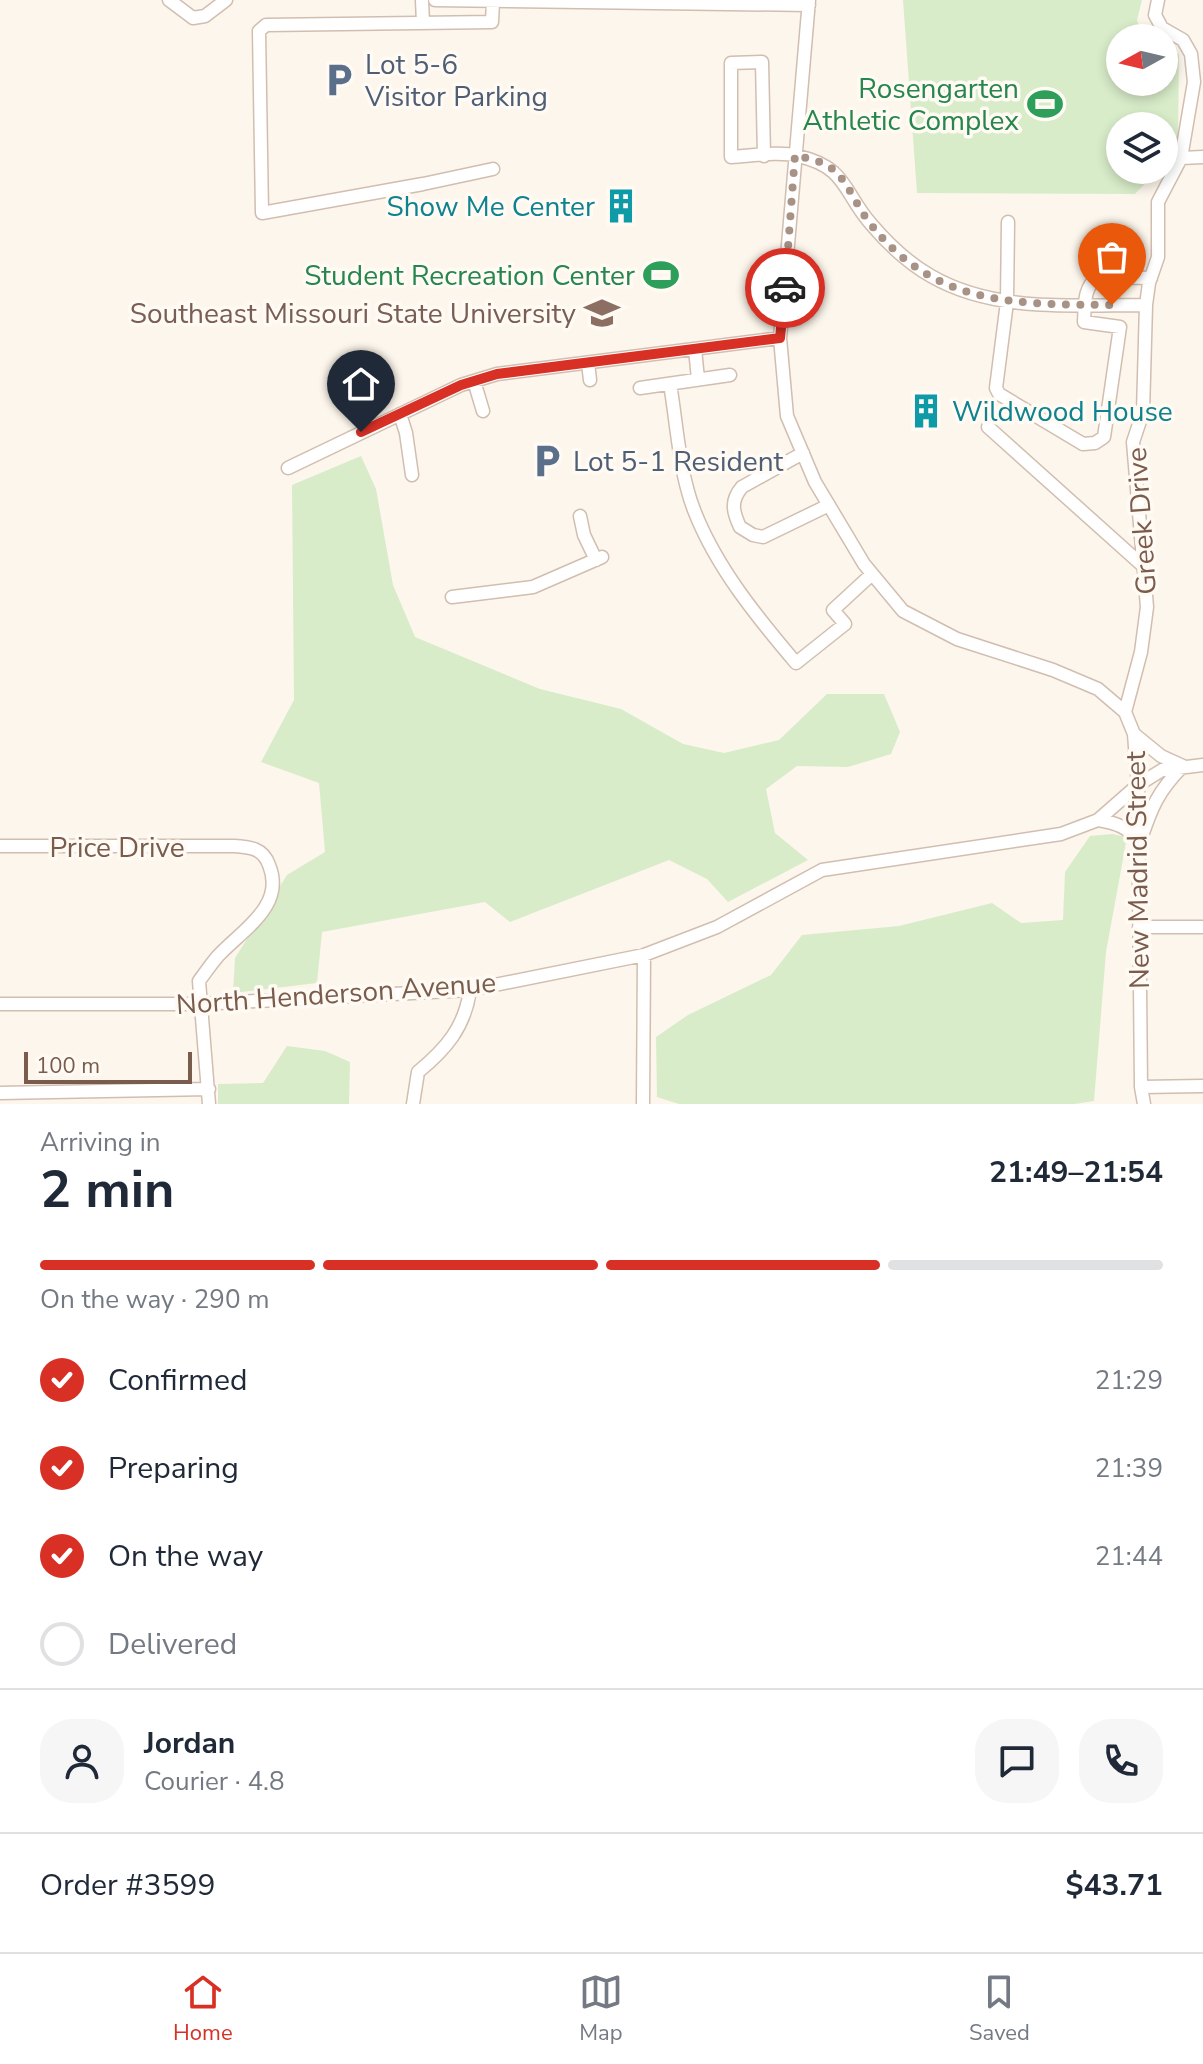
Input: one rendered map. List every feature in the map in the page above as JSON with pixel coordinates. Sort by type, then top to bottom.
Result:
[{"type":"street","points":[[169,0],[193,18],[205,16],[226,0]]},
{"type":"street","points":[[422,0],[423,23]]},
{"type":"street","points":[[435,0],[809,2]]},
{"type":"street","name":"Greek Drive","points":[[1125,712],[1146,628],[1141,521],[1133,442],[1143,412],[1146,305],[1158,257],[1158,202],[1181,158],[1194,82],[1191,54],[1183,40],[1162,28],[1155,15],[1158,0]]},
{"type":"street","points":[[493,1],[492,22],[262,27],[259,31],[262,213],[493,169]]},
{"type":"street","name":"New Madrid Street","points":[[809,2],[780,338],[787,416],[829,505],[872,574],[903,611],[957,639],[1053,670],[1098,689],[1125,712],[1134,734],[1138,785],[1141,1087],[1144,1104]]},
{"type":"street","points":[[764,156],[762,62],[731,63],[731,157],[764,156],[795,155],[829,166],[843,180],[869,222],[901,256],[931,276],[970,295],[1007,302],[1146,305]]},
{"type":"street","points":[[1181,158],[1203,157]]},
{"type":"street","points":[[1008,222],[1007,302],[996,388],[999,394],[1083,444],[1095,443],[1104,437],[1120,327],[1084,322],[1087,290],[1098,277],[1151,278]]},
{"type":"street","points":[[288,468],[400,414],[497,374],[780,338]]},
{"type":"street","points":[[695,349],[698,379]]},
{"type":"street","points":[[588,363],[590,380]]},
{"type":"street","points":[[640,388],[730,375]]},
{"type":"street","points":[[474,381],[483,411]]},
{"type":"street","points":[[670,384],[687,487],[694,511],[740,593],[796,663],[845,624],[833,610],[872,574]]},
{"type":"street","points":[[400,414],[412,475]]},
{"type":"street","points":[[988,427],[1142,565]]},
{"type":"street","points":[[803,453],[742,487],[735,495],[733,505],[740,527],[763,537],[829,505]]},
{"type":"street","points":[[452,597],[533,587],[599,558],[584,535],[580,516]]},
{"type":"street","points":[[1134,734],[1161,756],[1183,766],[1154,801],[1140,842]]},
{"type":"street","name":"North Henderson Avenue","points":[[0,1004],[199,1004],[470,990],[644,955],[717,927],[822,870],[1061,834],[1098,820],[1138,785],[1162,770],[1203,765]]},
{"type":"street","points":[[1098,820],[1118,823],[1129,829],[1140,842]]},
{"type":"street","name":"Price Drive","points":[[0,846],[234,846],[254,848],[266,857],[274,876],[273,893],[262,914],[217,957],[199,981],[199,1004]]},
{"type":"street","points":[[1139,927],[1203,927]]},
{"type":"street","points":[[643,1104],[644,955]]},
{"type":"street","points":[[413,1104],[418,1072],[441,1053],[467,1014],[470,990]]},
{"type":"street","points":[[199,1004],[209,1104]]},
{"type":"street","points":[[1141,1087],[1203,1086]]},
{"type":"street","points":[[0,1093],[46,1098],[209,1089]]},
{"type":"green space","name":"Rosengarten Athletic Complex","points":[[903,0],[1142,0],[1138,24],[1106,24],[1106,96],[1178,96],[1179,54],[1178,141],[1178,112],[1106,112],[1106,184],[1145,184],[1135,194],[917,193]]},
{"type":"green space","points":[[361,456],[376,489],[393,585],[415,637],[540,689],[621,709],[683,744],[724,753],[779,740],[827,694],[884,694],[900,732],[891,754],[848,767],[797,766],[766,789],[775,833],[808,860],[728,902],[707,879],[669,860],[510,922],[485,902],[322,932],[317,983],[233,993],[235,958],[287,875],[325,852],[319,783],[261,762],[294,700],[292,485]]},
{"type":"green space","points":[[1112,834],[1127,837],[1106,952],[1094,1101],[1074,1104],[679,1104],[657,1097],[656,1037],[688,1015],[771,975],[802,935],[899,926],[992,903],[1021,923],[1063,920],[1065,872],[1090,836]]},
{"type":"green space","points":[[287,1046],[325,1051],[350,1062],[349,1104],[218,1104],[218,1084],[263,1083]]},
{"type":"way so far","points":[[785,288],[795,155],[829,166],[843,180],[869,222],[901,256],[931,276],[970,295],[1007,302],[1112,305]]},
{"type":"place","name":"Lot 5-6 Visitor Parking","points":[[339,80]]},
{"type":"place","name":"Rosengarten Athletic Complex","points":[[1045,104]]},
{"type":"place","name":"Show Me Center","points":[[621,206]]},
{"type":"place","name":"Student Recreation Center","points":[[661,275]]},
{"type":"place","name":"Southeast Missouri State University","points":[[602,313]]},
{"type":"place","name":"Wildwood House","points":[[926,411]]},
{"type":"place","name":"Lot 5-1 Resident","points":[[547,461]]},
{"type":"route","points":[[361,432],[461,385],[497,374],[780,338],[785,288]]}]
